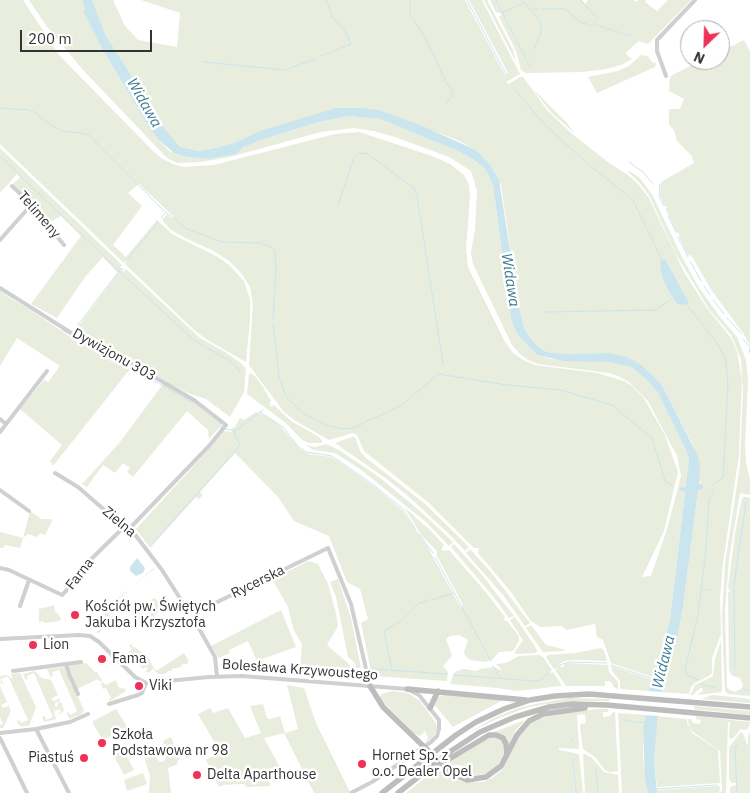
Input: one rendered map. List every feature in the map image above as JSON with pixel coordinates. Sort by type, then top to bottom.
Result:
[{"type":"main road","points":[[370,686],[376,698],[418,741],[453,774],[467,780],[483,778],[496,772],[520,729],[533,718],[558,711],[608,705]]},
{"type":"main road","points":[[407,689],[530,700]]},
{"type":"main road","points":[[430,708],[438,692]]},
{"type":"main road","points":[[382,793],[456,735],[476,722],[530,700],[569,694],[610,695],[750,707]]},
{"type":"main road","points":[[398,793],[470,738],[491,726],[530,711],[578,704],[696,712],[750,718]]},
{"type":"main road","points":[[420,776],[428,773],[489,735],[499,736],[505,741],[508,750],[506,756]]},
{"type":"street","points":[[666,76],[657,50],[657,40],[695,0]]},
{"type":"street","name":"Telimeny","points":[[12,186],[31,205],[64,245]]},
{"type":"street","points":[[0,240],[31,205]]},
{"type":"street","name":"Dywizjonu 303","points":[[0,288],[84,341],[137,367],[194,400],[226,425],[202,453],[130,528]]},
{"type":"street","points":[[0,432],[47,371]]},
{"type":"street","points":[[0,419],[6,424]]},
{"type":"street","name":"Zielna","points":[[55,474],[78,487],[124,527],[130,528],[162,570],[183,604],[188,607]]},
{"type":"street","points":[[0,490],[29,511]]},
{"type":"street","name":"Farna","points":[[28,580],[64,594],[78,572],[124,527]]},
{"type":"street","name":"Rycerska","points":[[188,607],[197,610],[206,608],[328,548],[351,604],[370,686]]},
{"type":"street","points":[[0,568],[9,570],[28,580],[20,606]]},
{"type":"street","points":[[196,623],[216,657],[218,676]]},
{"type":"street","points":[[0,639],[90,636],[99,642],[135,677],[146,683],[142,692],[138,695],[109,704]]},
{"type":"street","points":[[13,671],[81,662]]},
{"type":"street","points":[[66,664],[78,694]]},
{"type":"street","name":"Bolesława Krzywoustego","points":[[146,683],[218,676],[407,689]]},
{"type":"street","points":[[376,698],[377,693],[382,687]]},
{"type":"street","points":[[351,793],[372,782],[434,740],[438,733],[440,723],[430,708],[422,698],[407,689]]},
{"type":"street","points":[[0,733],[36,729],[70,722],[88,714]]},
{"type":"street","points":[[36,729],[69,793]]},
{"type":"street","points":[[0,738],[27,793]]},
{"type":"shaded area","points":[[0,0],[23,0],[59,55],[152,150],[161,158],[173,164],[183,167],[214,165],[335,134],[359,132],[432,156],[450,164],[464,175],[469,185],[470,198],[466,249],[468,267],[504,340],[513,353],[535,365],[597,373],[624,381],[643,397],[665,435],[678,472],[664,531],[642,577],[651,576],[667,529],[681,476],[677,456],[648,401],[629,382],[608,373],[538,364],[528,360],[512,345],[473,264],[471,252],[475,229],[477,191],[471,171],[449,157],[395,137],[353,128],[321,132],[230,157],[201,162],[177,163],[167,158],[83,70],[45,24],[29,0],[82,0],[85,8],[83,11],[100,45],[150,129],[169,151],[187,157],[209,159],[236,154],[244,147],[264,139],[319,122],[349,116],[380,119],[460,152],[486,170],[493,185],[511,319],[517,334],[537,355],[551,359],[608,362],[633,367],[658,393],[686,450],[689,460],[688,475],[686,486],[680,490],[685,492],[670,620],[653,677],[611,663],[603,640],[597,637],[595,624],[566,630],[562,626],[540,627],[530,620],[511,592],[478,553],[479,548],[474,548],[429,503],[364,451],[357,435],[353,433],[329,440],[294,420],[283,411],[249,365],[253,304],[250,287],[242,274],[229,261],[212,250],[171,230],[162,220],[167,214],[172,219],[174,217],[139,184],[128,193],[142,206],[113,245],[126,257],[157,220],[172,234],[218,257],[229,265],[244,281],[250,299],[246,362],[209,341],[194,330],[125,264],[126,260],[124,263],[0,144]]},
{"type":"shaded area","points":[[92,0],[113,0],[125,26],[138,40],[177,47],[180,13],[141,0],[465,0],[505,75],[508,73],[469,0],[482,0],[520,74],[506,82],[509,84],[523,77],[547,110],[571,133],[638,184],[649,198],[684,272],[707,308],[731,338],[737,352],[742,379],[739,455],[723,563],[720,599],[721,634],[712,658],[712,673],[709,676],[695,683],[691,687],[689,694],[660,692],[678,634],[700,486],[694,447],[662,385],[610,353],[566,354],[547,352],[530,338],[524,328],[519,306],[501,185],[488,162],[476,150],[457,140],[379,110],[293,122],[211,149],[199,151],[180,147],[156,118],[106,36]],"holes":[[[665,259],[688,303],[677,304],[668,290],[662,277],[662,267]]]},
{"type":"shaded area","points":[[484,0],[487,0],[495,15],[513,50],[516,62]]},
{"type":"shaded area","points":[[490,0],[582,0],[585,4],[588,0],[633,0],[636,2],[638,0],[646,0],[645,2],[657,11],[668,0],[691,0],[650,42],[647,44],[639,41],[634,45],[626,53],[632,59],[621,65],[583,72],[526,73],[521,70],[516,51],[499,17],[502,14],[496,12]]},
{"type":"shaded area","points":[[744,40],[750,51],[750,345],[712,291],[691,255],[688,256],[679,233],[677,233],[666,210],[667,206],[665,207],[660,195],[661,182],[694,163],[692,156],[677,141],[674,130],[669,125],[669,109],[680,109],[684,99],[669,91],[670,78],[682,70],[730,70],[730,47]]},
{"type":"shaded area","points":[[641,55],[648,56],[652,62],[656,63],[655,67],[597,93],[588,77],[618,71],[629,66]]},
{"type":"shaded area","points":[[531,87],[567,123],[574,133],[551,112]]},
{"type":"shaded area","points":[[0,148],[122,265],[120,268],[125,268],[122,270],[123,272],[126,269],[200,338],[225,352],[246,368],[244,392],[230,417],[206,399],[170,384],[74,332],[118,273],[103,257],[85,277],[57,318],[31,304],[81,236],[61,216],[50,222],[30,198],[28,199],[13,184],[20,177],[17,174],[0,193]]},
{"type":"shaded area","points":[[629,171],[639,177],[653,196],[698,286],[737,337],[746,360],[748,380],[745,445],[750,495],[740,493],[729,559],[725,610],[727,687],[735,692],[742,688],[743,685],[740,678],[732,676],[729,671],[728,594],[730,590],[728,588],[741,502],[743,497],[747,497],[750,498],[750,696],[728,694],[725,691],[722,616],[725,564],[740,465],[743,390],[741,359],[731,335],[709,309],[676,254],[650,197]]},
{"type":"shaded area","points":[[0,292],[69,336],[130,369],[53,466],[50,461],[62,445],[20,409],[44,380],[48,382],[60,366],[17,338],[0,366]]},
{"type":"shaded area","points":[[250,373],[255,376],[263,387],[271,401],[269,404],[273,404],[270,405],[271,407],[274,405],[291,421],[319,437],[322,443],[309,443],[302,440],[286,423],[247,394]]},
{"type":"shaded area","points":[[163,384],[192,400],[219,420],[220,427],[209,439],[208,430],[187,411],[133,477],[127,472],[130,468],[123,463],[115,473],[103,465],[87,487],[82,484],[120,442]]},
{"type":"shaded area","points":[[256,412],[272,419],[299,448],[308,454],[331,457],[376,488],[401,509],[427,546],[461,608],[463,605],[437,556],[437,551],[422,536],[404,507],[431,531],[444,545],[441,549],[443,551],[449,550],[505,617],[503,620],[507,621],[519,636],[519,641],[513,651],[499,652],[493,659],[485,662],[470,660],[465,656],[464,652],[468,640],[459,635],[450,636],[446,639],[452,656],[443,666],[448,672],[447,681],[372,676],[361,623],[368,619],[360,589],[347,582],[329,536],[294,521],[278,497],[235,453],[200,492],[203,495],[199,499],[196,497],[150,548],[136,529],[211,447],[215,439],[223,431],[232,432],[231,429],[235,427],[240,418],[244,420]]},
{"type":"shaded area","points":[[355,437],[360,451],[365,457],[424,503],[469,547],[465,551],[408,496],[335,443]]},
{"type":"shaded area","points":[[326,444],[339,450],[379,477],[420,511],[453,542],[449,546],[426,522],[360,469],[335,453],[314,450],[305,445],[315,447]]},
{"type":"shaded area","points":[[30,511],[41,519],[51,519],[52,521],[45,535],[40,533],[37,537],[28,534],[23,538]]},
{"type":"shaded area","points":[[0,532],[23,538],[20,548],[5,545],[3,548],[0,548]]},
{"type":"shaded area","points":[[454,544],[482,575],[514,616],[509,618],[451,547]]},
{"type":"shaded area","points":[[470,549],[490,571],[530,623],[525,626],[503,595],[466,553]]},
{"type":"shaded area","points":[[309,561],[318,564],[328,584],[336,613],[338,626],[327,645],[350,665],[348,672],[297,674],[302,644],[294,631],[288,607],[272,579]]},
{"type":"shaded area","points":[[338,579],[351,618],[361,668],[356,668],[355,663],[348,657],[336,597],[330,582]]},
{"type":"shaded area","points":[[126,591],[127,594],[125,593],[106,610],[114,622],[109,628],[105,626],[98,634],[97,632],[109,619],[101,612]]},
{"type":"shaded area","points":[[155,598],[163,609],[152,617],[143,617],[138,621],[135,612],[138,609],[141,612],[140,608],[150,601],[153,611],[155,606],[151,600]]},
{"type":"shaded area","points":[[54,605],[55,611],[61,618],[60,621],[45,623],[42,621],[39,623],[39,609]]},
{"type":"shaded area","points":[[281,610],[296,647],[257,661],[248,641],[229,650],[230,653],[219,658],[211,646]]},
{"type":"shaded area","points":[[515,617],[537,650],[536,653],[514,653],[523,640],[510,620]]},
{"type":"shaded area","points":[[531,625],[546,645],[565,651],[543,652],[526,628]]},
{"type":"shaded area","points":[[721,640],[722,692],[697,695],[703,691],[700,688],[693,695],[690,695],[695,685],[713,676],[715,659]]},
{"type":"shaded area","points":[[131,644],[140,652],[143,651],[141,654],[143,657],[147,655],[155,670],[158,670],[184,653],[189,661],[187,662],[188,664],[183,664],[181,667],[172,669],[172,671],[168,671],[165,674],[158,674],[153,669],[148,673],[146,671],[148,668],[145,667],[143,669],[140,666],[144,662],[138,660],[132,653],[127,653],[132,649],[129,645]]},
{"type":"shaded area","points":[[601,648],[604,650],[607,661],[574,660],[559,664],[562,668],[568,663],[608,665],[609,672],[618,682],[618,689],[610,681],[605,681],[605,686],[566,686],[555,670],[559,667],[554,669],[546,657],[548,655],[575,653]]},
{"type":"shaded area","points":[[539,655],[543,657],[552,670],[550,672],[553,672],[561,686],[517,691],[450,684],[454,673],[457,671],[464,669],[476,671],[494,667],[503,671],[496,664],[506,663],[519,656]]},
{"type":"shaded area","points":[[86,663],[97,672],[102,680],[100,682],[98,679],[77,689],[68,668],[70,665]]},
{"type":"shaded area","points":[[611,666],[653,680],[649,691],[620,689],[620,681],[612,671]]},
{"type":"shaded area","points":[[65,667],[70,683],[84,710],[82,714],[69,719],[67,713],[69,712],[70,715],[77,711],[59,670],[52,672],[53,676],[51,677],[47,669]]},
{"type":"shaded area","points":[[35,671],[42,678],[51,680],[58,695],[51,699],[55,701],[59,698],[60,701],[55,703],[55,706],[58,706],[58,703],[61,702],[64,710],[57,715],[61,712],[60,709],[55,711],[55,707],[54,712],[56,719],[44,722],[42,717],[45,716],[46,720],[53,717],[34,673],[27,676],[28,679],[26,680],[23,674]]},
{"type":"shaded area","points":[[20,673],[36,707],[29,726],[20,726],[17,721],[19,720],[21,723],[28,720],[8,676],[1,679],[3,683],[1,684],[0,676],[8,675],[13,680],[11,674]]},
{"type":"shaded area","points":[[116,680],[118,686],[126,691],[110,701],[109,699],[111,698],[106,688],[103,689],[101,684],[103,682],[106,685]]},
{"type":"shaded area","points":[[287,685],[304,688],[316,723],[350,792],[314,793],[284,733],[264,738],[283,773],[267,779],[271,786],[246,787],[244,784],[239,784],[219,787],[206,760],[220,752],[198,714],[210,708],[213,713],[228,708],[245,738],[261,733],[250,706],[263,704],[267,718],[280,716],[285,733],[298,729]]},
{"type":"shaded area","points":[[0,686],[7,702],[1,705],[3,708],[8,706],[8,704],[11,711],[3,728],[0,728],[0,725],[3,724],[0,717]]},
{"type":"shaded area","points":[[392,691],[408,693],[420,701],[436,723],[437,729],[433,737],[425,743],[428,738],[425,731],[420,736],[415,734],[383,702],[380,698],[381,694]]},
{"type":"shaded area","points":[[443,695],[503,700],[453,727],[434,704],[438,697]]},
{"type":"shaded area","points":[[713,695],[750,699],[750,703],[701,699]]},
{"type":"shaded area","points":[[569,698],[609,699],[609,701],[583,701],[529,707],[499,718],[466,734],[494,718],[518,708]]},
{"type":"shaded area","points":[[694,706],[750,711],[750,715],[694,709]]},
{"type":"shaded area","points":[[116,709],[127,728],[103,740],[93,721]]},
{"type":"shaded area","points":[[597,709],[608,709],[608,712],[603,712],[603,717],[610,716],[615,712],[618,771],[610,772],[605,770],[596,758],[583,749],[580,726],[586,723],[585,714],[577,715],[579,749],[559,748],[559,750],[579,754],[583,793],[576,793],[573,759],[575,793],[406,793],[438,768],[452,778],[464,782],[483,782],[492,778],[503,769],[521,729],[536,719]]},
{"type":"shaded area","points":[[618,713],[646,715],[643,732],[643,757],[648,793],[622,793]]},
{"type":"shaded area","points":[[657,716],[687,719],[692,733],[718,750],[720,783],[657,787],[654,760]]},
{"type":"shaded area","points":[[696,716],[750,722],[748,729],[741,729],[732,739],[729,738],[730,722],[728,722],[726,793],[720,793],[722,790],[720,751],[693,732],[689,727],[688,719],[691,719],[693,723],[700,724],[701,720],[696,719]]},
{"type":"shaded area","points":[[525,720],[515,731],[509,745],[500,734],[494,732]]},
{"type":"shaded area","points":[[741,732],[747,745],[750,732],[750,793],[730,793],[730,787],[736,785],[736,783],[732,783],[729,780],[729,747]]},
{"type":"shaded area","points":[[171,737],[180,759],[177,761],[178,764],[168,768],[171,793],[149,793],[150,776],[143,753],[154,749],[156,758],[160,762],[164,761],[166,753],[163,741]]},
{"type":"shaded area","points":[[490,737],[500,739],[503,742],[504,754],[497,766],[488,773],[468,777],[458,774],[462,765],[456,765],[451,768],[446,763]]},
{"type":"shaded area","points":[[123,749],[134,770],[124,775],[113,754]]},
{"type":"shaded area","points":[[583,754],[592,758],[604,772],[618,775],[619,793],[585,793]]},
{"type":"shaded area","points":[[143,773],[147,784],[127,791],[124,780]]},
{"type":"shaded area","points":[[720,786],[719,793],[657,793],[657,790]]},
{"type":"water","name":"Widawa","points":[[82,0],[92,0],[106,36],[156,118],[180,147],[199,151],[211,149],[234,143],[260,131],[336,108],[363,108],[379,110],[420,125],[476,150],[488,162],[499,180],[519,306],[524,328],[530,338],[547,352],[566,354],[610,353],[626,357],[640,364],[662,385],[698,456],[700,465],[699,484],[703,485],[703,488],[698,490],[678,634],[659,701],[654,760],[657,793],[648,793],[645,778],[643,732],[649,691],[670,620],[685,492],[679,490],[681,486],[684,488],[686,486],[689,460],[658,393],[632,367],[608,362],[564,361],[537,355],[517,334],[511,319],[493,185],[486,170],[477,162],[460,152],[380,119],[349,116],[319,122],[264,139],[244,147],[236,154],[209,159],[187,157],[174,153],[150,129],[100,45],[83,11],[85,8]]},
{"type":"water","points":[[665,259],[689,303],[686,305],[677,304],[662,277],[660,261]]},
{"type":"water","points":[[137,558],[145,568],[143,573],[136,576],[130,571],[130,567]]},
{"type":"pier","points":[[646,691],[663,692],[659,716],[643,715]]},
{"type":"waterway","points":[[321,56],[351,44],[345,31],[333,18],[326,0]]},
{"type":"waterway","points":[[410,0],[410,14],[425,37],[453,93],[447,103]]},
{"type":"waterway","points":[[467,0],[506,74]]},
{"type":"waterway","points":[[496,0],[530,67]]},
{"type":"waterway","points":[[522,0],[541,22],[541,32],[534,49]]},
{"type":"waterway","points":[[581,0],[597,18]]},
{"type":"waterway","points":[[501,13],[524,3]]},
{"type":"waterway","points":[[532,9],[538,9]]},
{"type":"waterway","points":[[542,9],[565,9],[581,22],[591,26],[596,21]]},
{"type":"waterway","points":[[596,25],[630,36]]},
{"type":"waterway","points":[[204,62],[285,70],[315,59]]},
{"type":"waterway","points":[[514,89],[546,126],[587,163],[633,200],[662,260]]},
{"type":"waterway","points":[[0,108],[28,110],[62,131],[89,135],[163,210],[187,229],[222,242],[260,243],[273,248],[276,270],[273,319]]},
{"type":"waterway","points":[[338,205],[353,160],[358,154],[364,153],[369,155],[414,188],[417,196],[443,364]]},
{"type":"waterway","points":[[0,156],[119,271],[195,341],[230,361],[240,373]]},
{"type":"waterway","points":[[629,162],[643,172],[653,184]]},
{"type":"waterway","points":[[658,184],[660,185],[659,196],[664,206]]},
{"type":"waterway","points":[[161,218],[165,213]]},
{"type":"waterway","points":[[668,216],[676,232]]},
{"type":"waterway","points":[[128,259],[158,222]]},
{"type":"waterway","points":[[678,237],[688,257]]},
{"type":"waterway","points":[[690,261],[701,281]]},
{"type":"waterway","points":[[73,331],[120,270]]},
{"type":"waterway","points":[[704,286],[710,295]]},
{"type":"waterway","points":[[0,291],[15,299]]},
{"type":"waterway","points":[[545,312],[656,310],[673,298]]},
{"type":"waterway","points":[[713,300],[724,314]]},
{"type":"waterway","points":[[687,305],[716,342],[726,363],[728,384],[723,478],[712,485]]},
{"type":"waterway","points":[[727,318],[741,333]]},
{"type":"waterway","points":[[273,323],[279,377],[287,398],[303,413],[326,425],[342,429],[353,428],[402,405],[438,374],[507,385],[560,390],[612,405],[652,438],[665,481],[672,485]]},
{"type":"waterway","points":[[62,330],[71,335]]},
{"type":"waterway","points":[[74,338],[158,383]]},
{"type":"waterway","points":[[743,339],[750,347],[749,353]]},
{"type":"waterway","points":[[160,384],[193,403]]},
{"type":"waterway","points":[[226,429],[235,431],[263,410]]},
{"type":"waterway","points":[[260,412],[283,427],[297,445],[306,452],[332,456],[371,483],[402,508],[416,530]]},
{"type":"waterway","points":[[217,420],[221,424],[221,428]]},
{"type":"waterway","points":[[153,543],[238,448],[240,444],[234,431]]},
{"type":"waterway","points":[[699,680],[688,676],[685,669],[698,615],[706,550],[709,500],[713,493]]},
{"type":"waterway","points":[[735,670],[734,585],[746,502]]},
{"type":"waterway","points":[[419,534],[433,553]]},
{"type":"waterway","points":[[435,557],[491,661]]},
{"type":"waterway","points":[[703,590],[712,590]]},
{"type":"waterway","points":[[431,600],[454,593]]},
{"type":"waterway","points":[[392,670],[384,631],[400,622],[419,603],[428,601]]},
{"type":"waterway","points":[[560,665],[569,662],[607,663]]},
{"type":"waterway","name":"Widawa","points":[[611,665],[654,679]]},
{"type":"waterway","points":[[493,666],[500,678]]},
{"type":"waterway","points":[[297,667],[330,670],[351,667]]},
{"type":"waterway","points":[[372,669],[447,674]]},
{"type":"waterway","points":[[454,675],[534,681],[541,680],[548,674]]},
{"type":"waterway","points":[[701,684],[715,688]]},
{"type":"waterway","points":[[744,690],[750,690]]},
{"type":"waterway","points":[[624,720],[636,722]]},
{"type":"waterway","points":[[639,722],[646,723]]},
{"type":"waterway","points":[[737,744],[735,748],[737,793]]},
{"type":"waterway","points":[[573,759],[576,793]]},
{"type":"waterway","points":[[596,769],[598,793]]},
{"type":"waterway","points":[[655,789],[717,785]]},
{"type":"place","name":"Kościół pw. Świętych Jakuba i Krzysztofa","points":[[75,615]]},
{"type":"place","name":"Lion","points":[[33,645]]},
{"type":"place","name":"Fama","points":[[102,659]]},
{"type":"place","name":"Viki","points":[[139,686]]},
{"type":"place","name":"Szkoła Podstawowa nr 98","points":[[102,743]]},
{"type":"place","name":"Piastuś","points":[[84,758]]},
{"type":"place","name":"Hornet Sp. z o.o. Dealer Opel","points":[[362,764]]},
{"type":"place","name":"Delta Aparthouse","points":[[197,775]]}]
